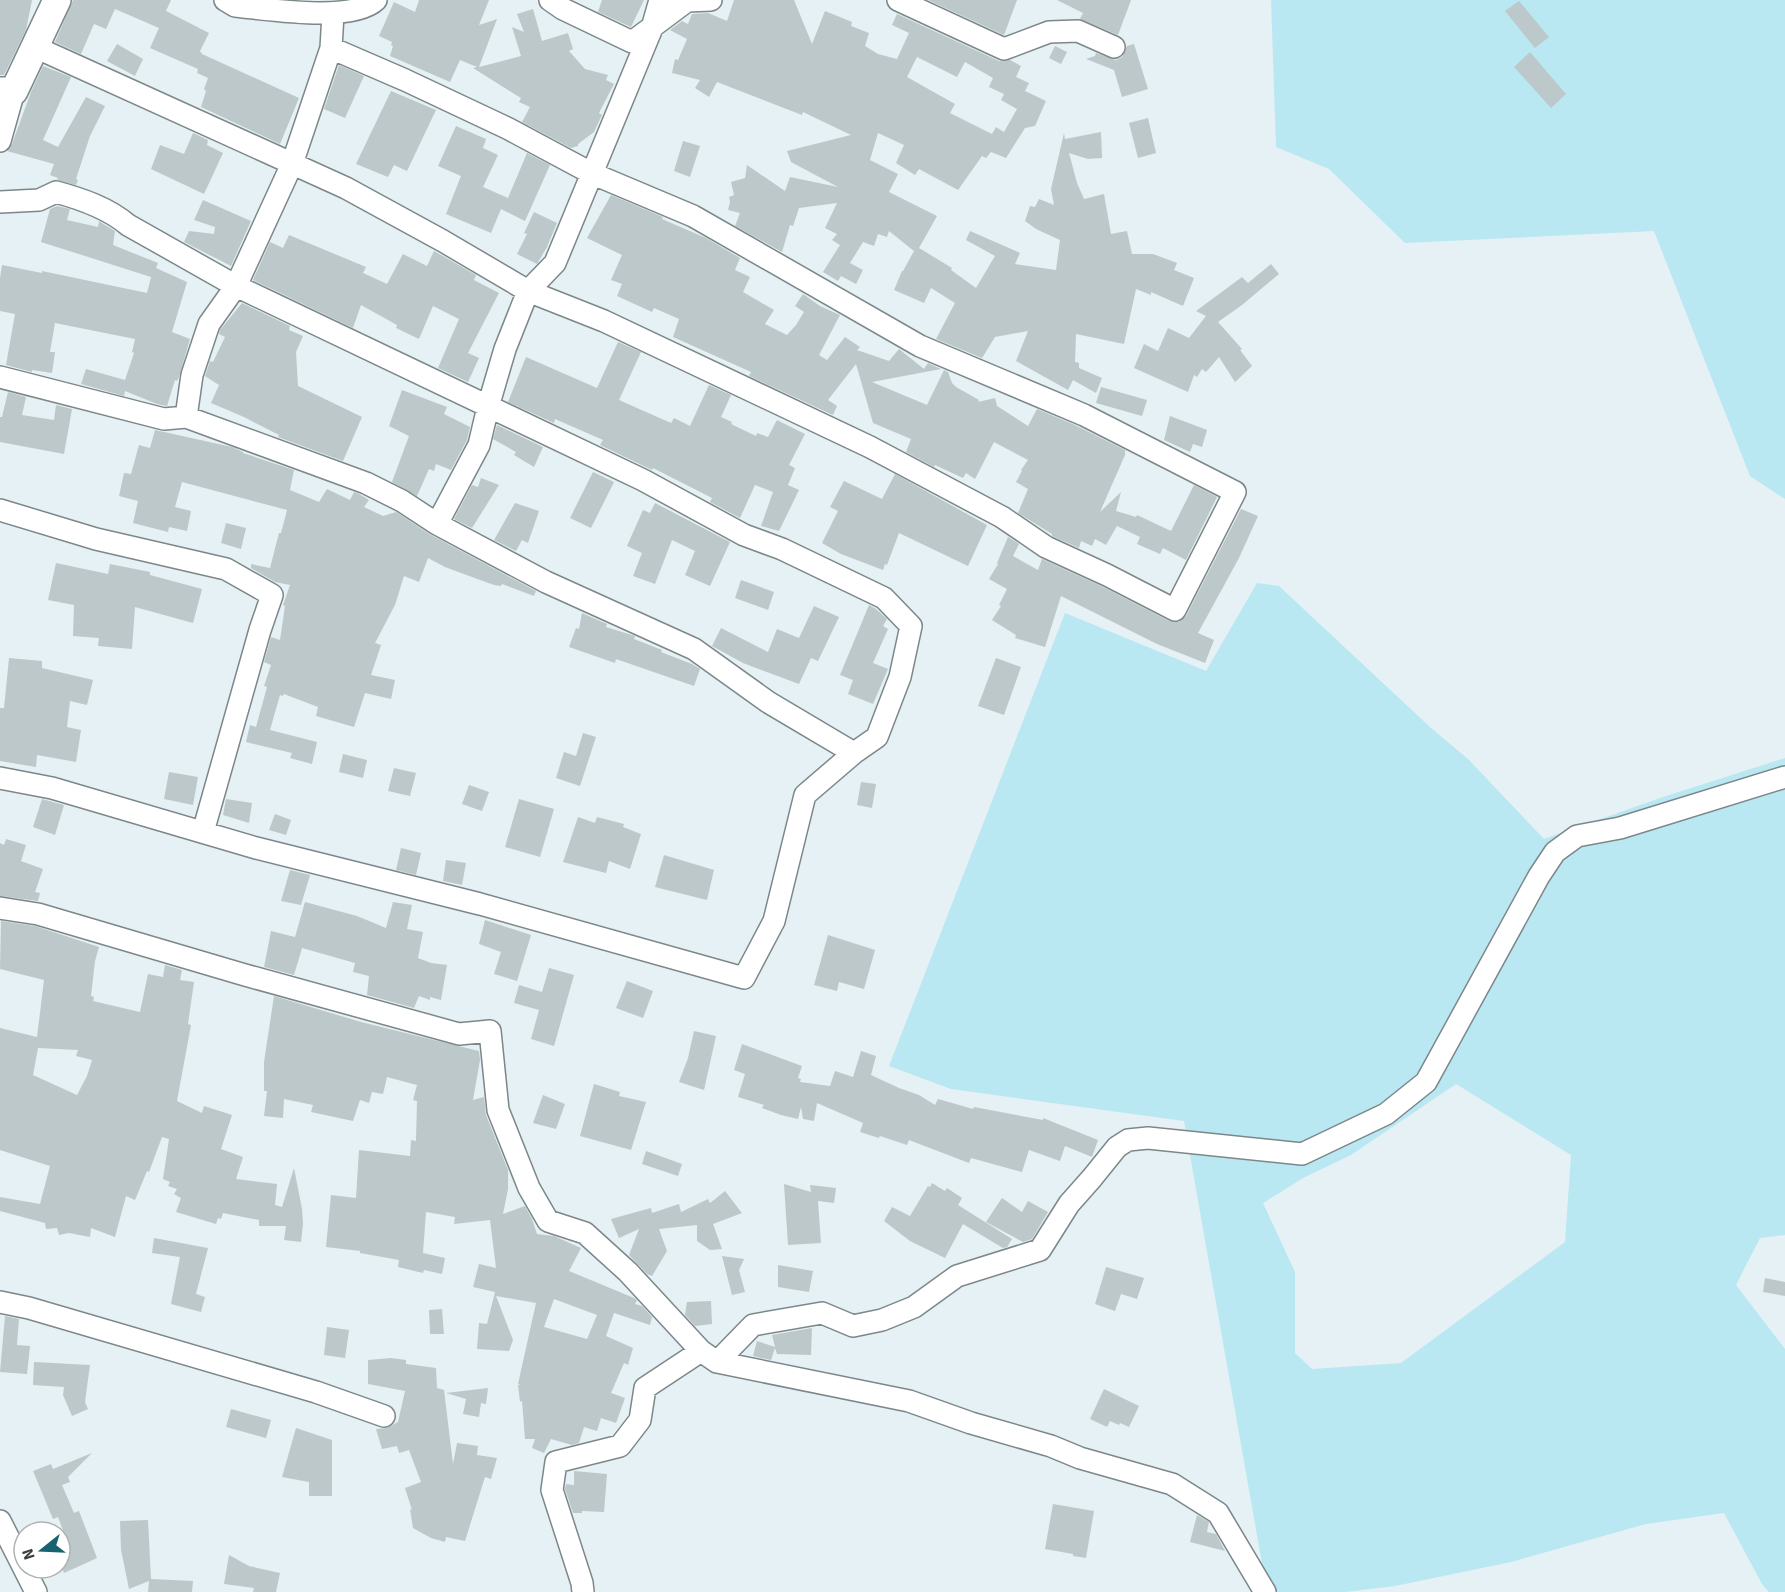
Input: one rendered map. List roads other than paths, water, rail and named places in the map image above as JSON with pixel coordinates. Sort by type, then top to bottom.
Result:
[{"type":"main road","points":[[7,91],[35,47],[57,0]]},
{"type":"street","points":[[225,0],[235,6],[333,14],[369,6],[376,0]]},
{"type":"street","points":[[550,0],[563,9],[633,42],[687,1],[711,0]]},
{"type":"street","points":[[437,524],[479,445],[505,349],[528,291],[555,263],[652,28],[660,0]]},
{"type":"street","points":[[898,0],[1004,49],[1049,32],[1078,31],[1114,47]]},
{"type":"street","points":[[186,417],[192,375],[209,324],[236,286],[291,164],[331,48],[333,14]]},
{"type":"street","points":[[35,47],[346,189],[443,241],[528,291],[603,321],[870,447],[1002,517],[1046,547],[1175,610],[1235,492],[1084,416],[920,346],[693,216],[591,173],[509,129],[331,48]]},
{"type":"street","points":[[0,141],[7,91]]},
{"type":"street","points":[[0,202],[39,200],[56,192],[78,198],[116,215],[128,225],[236,286],[643,480],[744,536],[782,549],[884,598],[911,626],[900,677],[877,737],[854,753],[805,795],[774,921],[744,978],[480,904],[256,848],[52,788],[0,778]]},
{"type":"street","points":[[0,377],[164,418],[186,417],[366,483],[546,582],[694,650],[768,702],[854,753]]},
{"type":"street","points":[[0,510],[96,539],[226,568],[272,596],[260,630],[203,832]]},
{"type":"street","points":[[584,1592],[552,1490],[556,1462],[620,1446],[640,1420],[645,1388],[709,1356],[753,1325],[822,1313],[853,1326],[882,1320],[914,1307],[957,1276],[1040,1250],[1069,1204],[1117,1147],[1128,1140],[1148,1138],[1302,1154],[1386,1114],[1426,1082],[1539,876],[1555,852],[1577,836],[1620,828],[1785,777]]},
{"type":"street","points":[[0,908],[38,914],[245,975],[459,1034],[490,1031],[498,1110],[529,1188],[549,1221],[585,1233],[628,1272],[709,1356],[909,1401],[971,1423],[1050,1446],[1080,1458],[1172,1484],[1218,1513],[1265,1592]]},
{"type":"street","points":[[0,1302],[29,1308],[316,1392],[384,1416]]},
{"type":"street","points":[[0,1521],[36,1592]]}]
